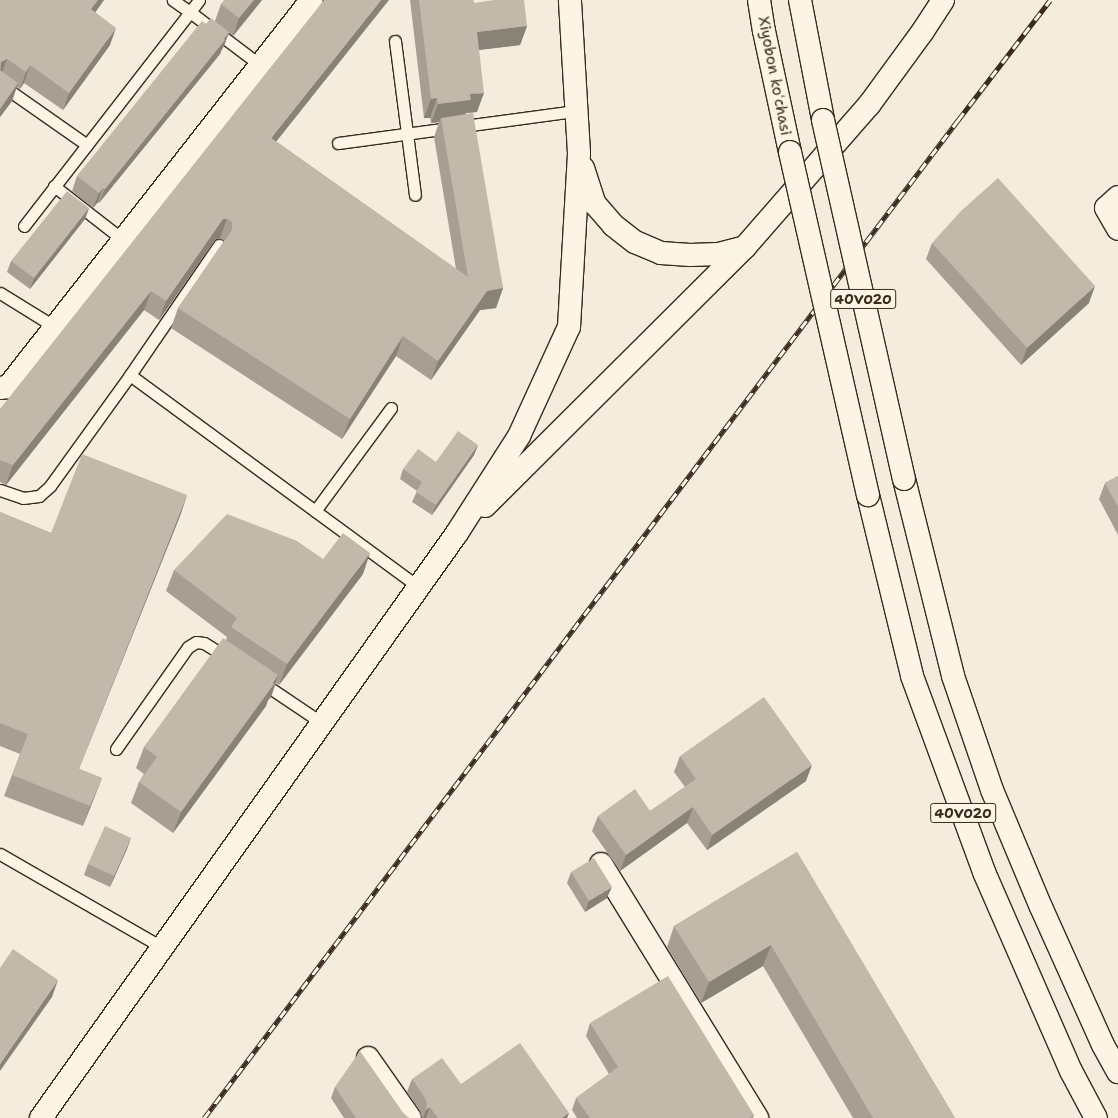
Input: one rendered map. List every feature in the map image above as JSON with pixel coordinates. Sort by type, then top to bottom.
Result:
[{"type":"main road","points":[[0,388],[8,387],[311,0]]},
{"type":"main road","points":[[41,1118],[458,533],[519,436],[569,327],[579,153],[570,0]]},
{"type":"main road","name":"Xiyobon koʻchasi","points":[[759,0],[790,152],[868,495],[915,683],[984,872],[1071,1071],[1096,1118]]},
{"type":"main road","name":"40V020","points":[[800,0],[823,120],[904,479],[953,676],[992,790],[1040,907],[1103,1045],[1118,1072]]},
{"type":"main road","points":[[458,533],[745,246],[869,105],[923,31],[943,0]]},
{"type":"main road","points":[[579,153],[585,180],[595,204],[613,225],[635,242],[661,253],[690,255],[719,254],[745,246]]},
{"type":"main road","points":[[1112,203],[1118,229]]},
{"type":"main road","points":[[601,864],[757,1118]]},
{"type":"main road","points":[[368,1058],[410,1118]]},
{"type":"lane","points":[[173,0],[260,65]]},
{"type":"lane","points":[[24,226],[199,0]]},
{"type":"lane","points":[[395,42],[414,195]]},
{"type":"lane","points":[[0,84],[87,145]]},
{"type":"lane","points":[[338,143],[576,111]]},
{"type":"lane","points":[[54,186],[123,240]]},
{"type":"lane","points":[[0,490],[23,498],[39,496],[50,486],[219,245]]},
{"type":"lane","points":[[0,293],[55,327]]},
{"type":"lane","points":[[130,374],[419,587]]},
{"type":"lane","points":[[315,511],[391,408]]},
{"type":"lane","points":[[116,749],[188,647],[196,642],[204,643],[237,665]]},
{"type":"lane","points":[[250,674],[322,723]]},
{"type":"lane","points":[[0,854],[162,947]]},
{"type":"building","points":[[0,0],[98,0],[91,9],[116,28],[69,93],[30,65],[26,72],[7,59],[1,62],[0,70]]},
{"type":"building","points":[[224,0],[254,0],[239,18],[221,4]]},
{"type":"building","points":[[324,0],[381,0],[271,138],[468,277],[441,118],[473,113],[503,288],[487,291],[438,361],[403,336],[350,419],[178,308],[232,230],[232,222],[227,219],[223,219],[166,301],[151,291],[13,465],[0,460],[0,409]]},
{"type":"building","points":[[419,0],[473,0],[474,3],[494,0],[524,0],[527,26],[477,32],[484,93],[470,94],[471,100],[438,104],[437,98],[431,99]]},
{"type":"building","points":[[211,18],[229,32],[224,39],[225,40],[105,189],[103,188],[99,193],[77,176],[202,21],[206,24]]},
{"type":"building","points":[[0,70],[18,83],[0,109]]},
{"type":"building","points":[[998,178],[1095,286],[1027,348],[932,243],[961,211]]},
{"type":"building","points":[[67,191],[89,208],[34,278],[11,261]]},
{"type":"building","points":[[458,431],[478,445],[436,505],[416,492],[422,482],[403,469],[418,449],[436,462]]},
{"type":"building","points":[[82,454],[187,495],[79,769],[102,778],[90,806],[12,775],[28,734],[0,723],[0,512],[51,533]]},
{"type":"building","points":[[1118,476],[1118,507],[1105,483]]},
{"type":"building","points":[[227,514],[297,541],[323,559],[343,533],[370,553],[287,664],[231,627],[237,618],[174,570]]},
{"type":"building","points":[[223,638],[278,675],[273,683],[274,684],[181,812],[139,782],[157,757],[144,747]]},
{"type":"building","points":[[764,697],[812,765],[712,835],[693,807],[626,855],[598,816],[635,789],[650,811],[696,779],[680,756]]},
{"type":"building","points":[[105,826],[131,838],[114,876],[88,864]]},
{"type":"building","points":[[797,852],[955,1118],[873,1118],[771,945],[709,982],[674,926]]},
{"type":"building","points":[[594,858],[612,887],[589,901],[571,872]]},
{"type":"building","points":[[13,949],[58,980],[0,1064],[0,968]]},
{"type":"building","points":[[668,976],[754,1115],[749,1118],[590,1118],[576,1098],[618,1067],[590,1023]]},
{"type":"building","points":[[520,1043],[569,1113],[562,1118],[438,1118],[430,1107],[426,1110],[427,1104],[425,1098],[412,1079],[442,1058],[461,1084]]},
{"type":"building","points":[[360,1051],[404,1114],[409,1118],[356,1118],[335,1087]]},
{"type":"railway","points":[[204,1118],[1050,0]]}]
